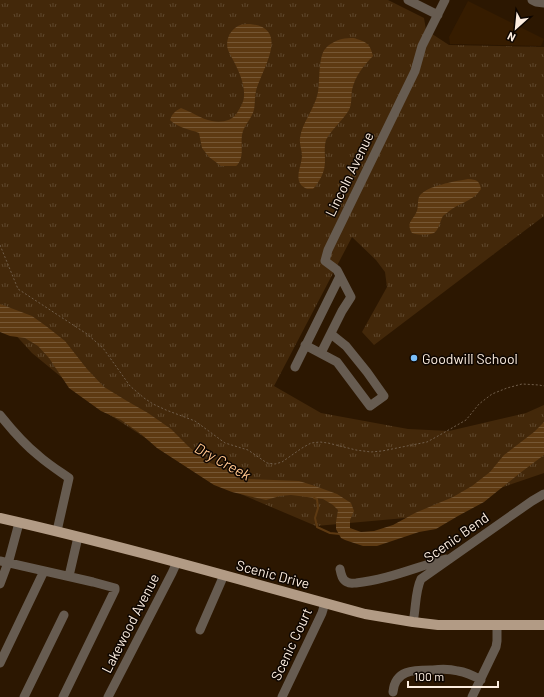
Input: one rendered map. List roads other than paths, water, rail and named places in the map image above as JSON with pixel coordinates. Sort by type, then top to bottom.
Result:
[{"type":"main road","name":"Scenic Drive","points":[[0,518],[57,531],[176,562],[365,614],[438,625],[544,625]]},
{"type":"street","points":[[408,0],[438,15]]},
{"type":"street","name":"Lincoln Avenue","points":[[321,354],[342,311],[351,297],[337,270],[325,261],[328,250],[415,71],[422,46],[445,0]]},
{"type":"street","points":[[532,0],[544,3]]},
{"type":"street","points":[[294,367],[340,276]]},
{"type":"street","points":[[305,345],[337,362],[370,406],[384,396],[346,346],[331,334]]},
{"type":"street","points":[[0,415],[39,456],[69,478],[57,531]]},
{"type":"street","name":"Scenic Bend","points":[[413,622],[417,589],[421,579],[544,494]]},
{"type":"street","points":[[0,584],[4,562],[19,523]]},
{"type":"street","points":[[69,576],[78,537]]},
{"type":"street","points":[[340,569],[343,578],[348,583],[365,582],[401,574],[430,563],[453,557]]},
{"type":"street","points":[[4,562],[115,588],[63,697]]},
{"type":"street","name":"Lakewood Avenue","points":[[108,697],[172,573],[176,562]]},
{"type":"street","points":[[0,663],[44,571]]},
{"type":"street","points":[[200,630],[224,575]]},
{"type":"street","name":"Scenic Court","points":[[282,697],[322,613],[325,603]]},
{"type":"street","points":[[24,697],[64,615]]},
{"type":"street","points":[[472,697],[496,647],[497,625]]},
{"type":"street","points":[[393,692],[397,679],[402,674],[416,670],[456,670],[467,673],[481,680]]},
{"type":"waterway","name":"Dry Creek","points":[[314,498],[317,499],[318,508],[315,518],[317,527],[330,533],[340,534]]},
{"type":"place","name":"Goodwill School","points":[[414,358]]}]
